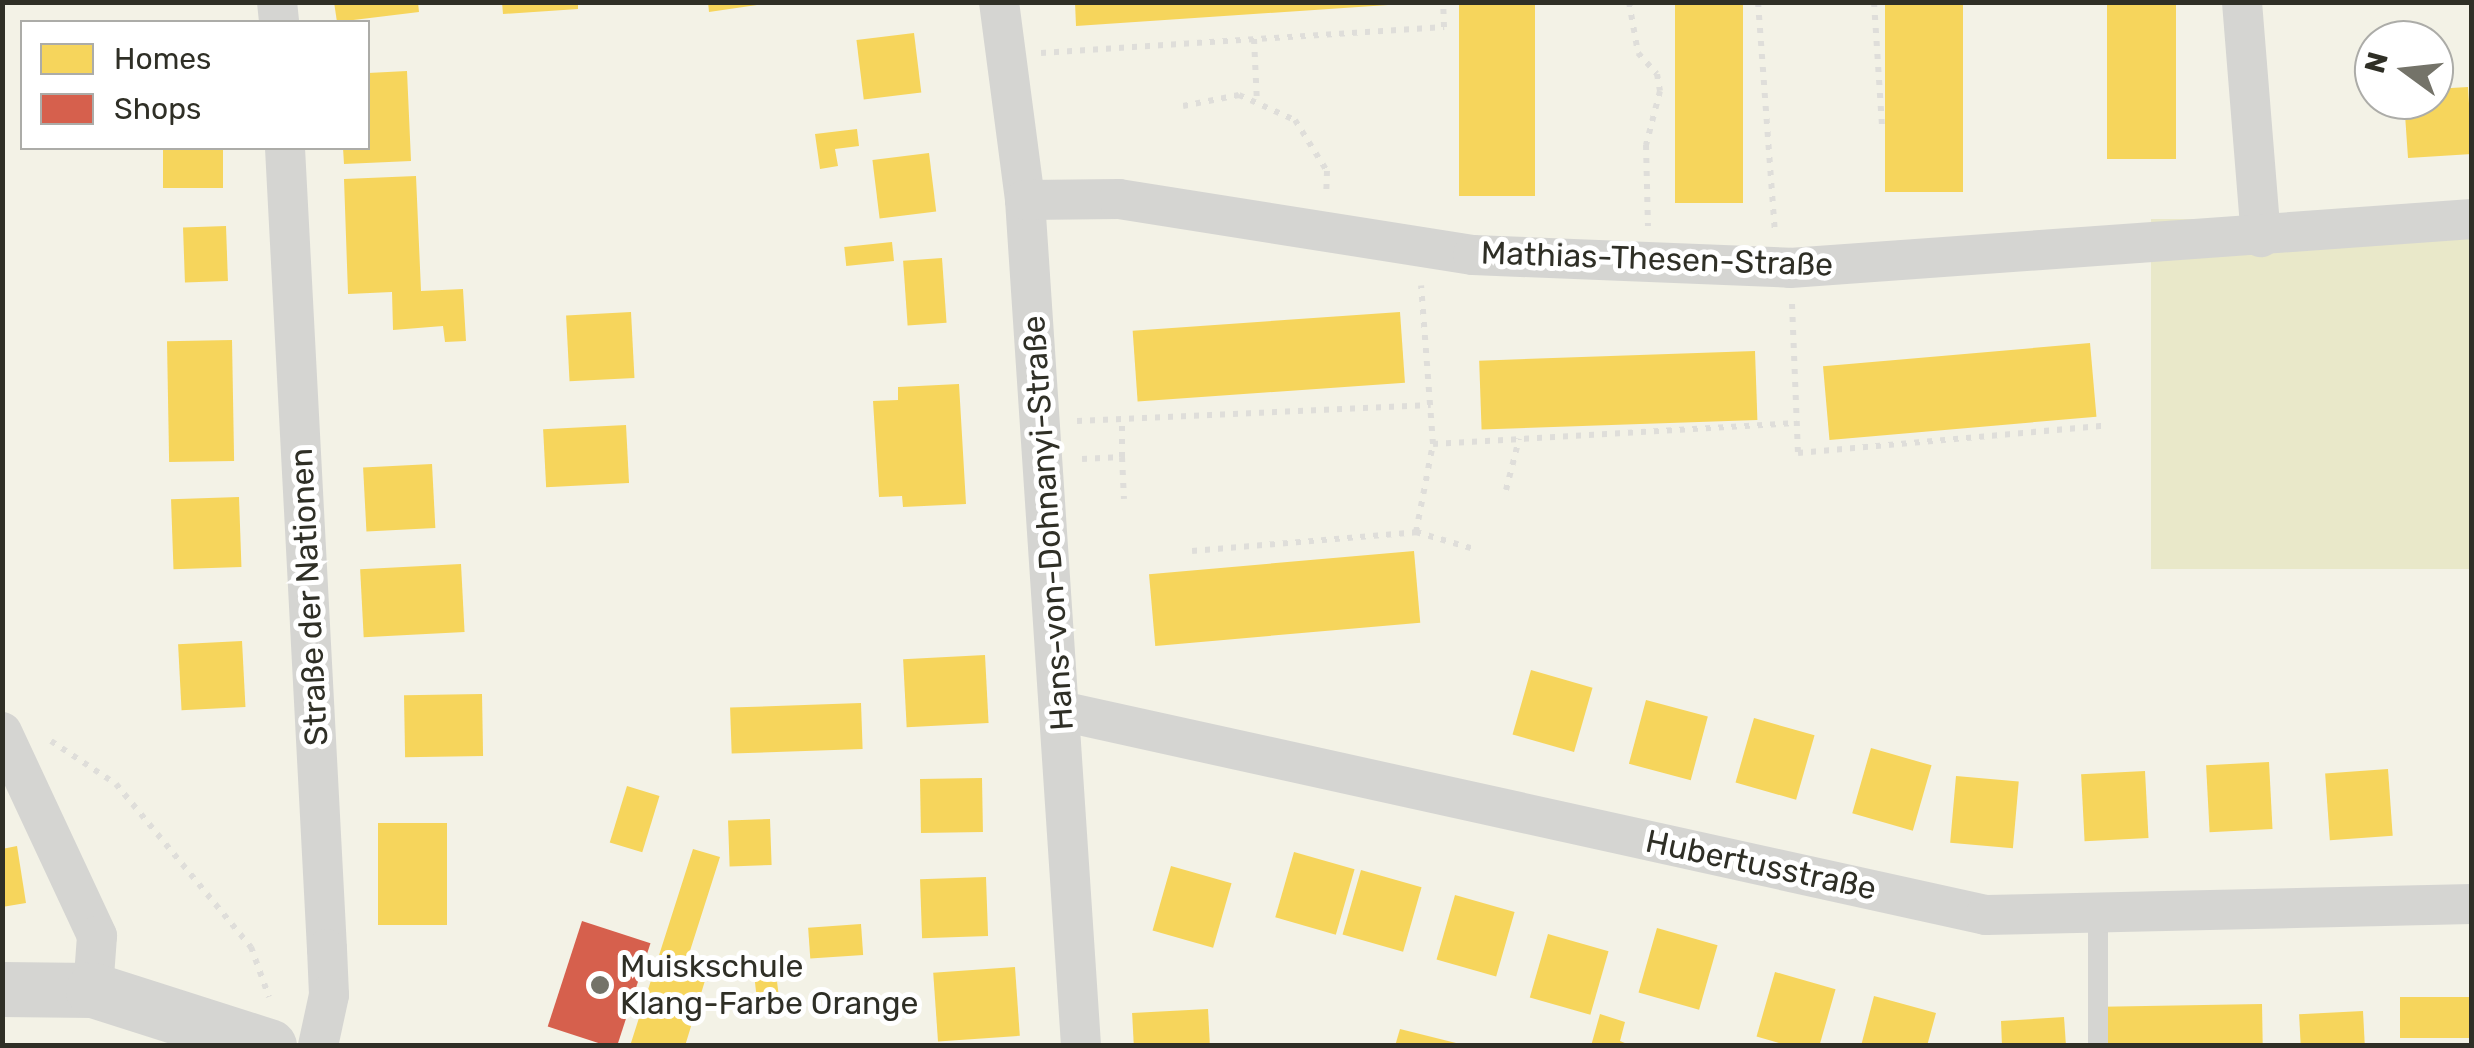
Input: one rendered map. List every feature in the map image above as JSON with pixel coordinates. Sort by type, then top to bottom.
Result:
[{"type":"street","name":"Hans-von-Dohnanyi-Straße","points":[[999,2],[1025,200],[1081,1046]]},
{"type":"street","points":[[2242,2],[2261,237]]},
{"type":"street","name":"Straße der Nationen","points":[[286,150],[327,949],[328,996],[318,1046]]},
{"type":"street","name":"Mathias-Thesen-Straße","points":[[1025,200],[1118,199],[1473,255],[1784,268],[2472,219]]},
{"type":"street","name":"Hubertusstraße","points":[[1061,711],[1986,915],[2472,904]]},
{"type":"street","points":[[5,737],[97,936],[93,990]]},
{"type":"street","points":[[2,989],[93,990],[270,1024]]},
{"type":"lane","points":[[2098,912],[2098,1046]]},
{"type":"path","points":[[1006,56],[1444,28],[1443,2]]},
{"type":"path","points":[[1629,2],[1638,54],[1657,74],[1660,91],[1646,145],[1648,232],[1641,262]]},
{"type":"path","points":[[1758,2],[1798,453],[2109,425]]},
{"type":"path","points":[[1874,2],[1882,126]]},
{"type":"path","points":[[1254,40],[1257,102]]},
{"type":"path","points":[[1157,46],[1158,58]]},
{"type":"path","points":[[1184,106],[1239,95],[1295,120],[1326,171],[1324,231]]},
{"type":"path","points":[[1416,532],[1433,444],[1418,246]]},
{"type":"path","points":[[1042,442],[1122,419],[1431,405]]},
{"type":"path","points":[[1122,419],[1124,499]]},
{"type":"path","points":[[1433,444],[1796,423]]},
{"type":"path","points":[[1506,490],[1519,439]]},
{"type":"path","points":[[1042,442],[1122,457]]},
{"type":"path","points":[[1192,551],[1416,532],[1474,549]]},
{"type":"path","points":[[5,737],[33,730],[116,784],[251,947],[270,1024]]},
{"type":"green space","points":[[2151,219],[2471,219],[2471,569],[2151,569]]},
{"type":"building: Homes","points":[[334,2],[418,2],[419,12],[337,20]]},
{"type":"building: Homes","points":[[502,2],[578,2],[578,9],[503,14]]},
{"type":"building: Homes","points":[[708,2],[757,2],[757,5],[709,12]]},
{"type":"building: Homes","points":[[1075,2],[1387,2],[1388,5],[1076,26]]},
{"type":"building: Homes","points":[[1459,2],[1535,2],[1535,196],[1459,196]]},
{"type":"building: Homes","points":[[1675,2],[1743,2],[1743,203],[1675,203]]},
{"type":"building: Homes","points":[[1885,2],[1963,2],[1963,192],[1885,192]]},
{"type":"building: Homes","points":[[2107,2],[2176,2],[2176,159],[2107,159]]},
{"type":"building: Homes","points":[[914,33],[921,93],[864,100],[856,40]]},
{"type":"building: Homes","points":[[407,71],[411,161],[344,164],[343,150],[370,150],[370,73]]},
{"type":"building: Homes","points":[[2468,87],[2472,154],[2408,158],[2405,120],[2454,120],[2454,88]]},
{"type":"building: Homes","points":[[857,129],[859,146],[835,149],[838,166],[820,169],[815,134]]},
{"type":"building: Homes","points":[[163,150],[223,150],[223,188],[163,188]]},
{"type":"building: Homes","points":[[929,153],[936,212],[880,219],[872,160]]},
{"type":"building: Homes","points":[[416,176],[421,291],[463,289],[466,341],[445,342],[443,326],[393,330],[392,292],[348,294],[344,179]]},
{"type":"building: Homes","points":[[226,226],[228,281],[185,282],[183,228]]},
{"type":"building: Homes","points":[[892,242],[894,261],[846,266],[844,247]]},
{"type":"building: Homes","points":[[942,258],[947,323],[908,326],[903,261]]},
{"type":"building: Homes","points":[[631,312],[634,378],[570,381],[566,315]]},
{"type":"building: Homes","points":[[1400,312],[1405,383],[1138,402],[1133,331]]},
{"type":"building: Homes","points":[[232,340],[234,461],[169,462],[167,341]]},
{"type":"building: Homes","points":[[2090,343],[2096,417],[1829,440],[1823,366]]},
{"type":"building: Homes","points":[[1755,351],[1757,420],[1482,430],[1479,361]]},
{"type":"building: Homes","points":[[959,384],[966,504],[903,507],[902,496],[879,497],[873,401],[898,400],[898,387]]},
{"type":"building: Homes","points":[[626,425],[629,483],[546,487],[543,429]]},
{"type":"building: Homes","points":[[432,464],[435,528],[366,532],[363,468]]},
{"type":"building: Homes","points":[[239,497],[241,567],[173,569],[171,499]]},
{"type":"building: Homes","points":[[1414,551],[1420,623],[1155,646],[1149,574]]},
{"type":"building: Homes","points":[[461,564],[465,632],[364,637],[360,569]]},
{"type":"building: Homes","points":[[242,641],[245,707],[182,710],[178,644]]},
{"type":"building: Homes","points":[[985,655],[989,723],[907,727],[903,659]]},
{"type":"building: Homes","points":[[1531,670],[1593,688],[1574,752],[1513,734]]},
{"type":"building: Homes","points":[[482,694],[483,756],[405,757],[404,695]]},
{"type":"building: Homes","points":[[1646,700],[1708,717],[1691,780],[1629,764]]},
{"type":"building: Homes","points":[[861,703],[863,749],[732,754],[730,708]]},
{"type":"building: Homes","points":[[1754,718],[1815,735],[1796,800],[1736,782]]},
{"type":"building: Homes","points":[[1871,748],[1932,765],[1913,831],[1852,813]]},
{"type":"building: Homes","points":[[2269,762],[2273,829],[2210,832],[2206,765]]},
{"type":"building: Homes","points":[[2388,769],[2393,836],[2330,840],[2325,773]]},
{"type":"building: Homes","points":[[2145,771],[2149,838],[2085,841],[2081,774]]},
{"type":"building: Homes","points":[[1956,776],[2019,781],[2013,848],[1950,843]]},
{"type":"building: Homes","points":[[982,778],[983,832],[921,833],[920,779]]},
{"type":"building: Homes","points":[[627,786],[660,796],[642,852],[610,842]]},
{"type":"building: Homes","points":[[770,819],[772,865],[730,866],[728,820]]},
{"type":"building: Homes","points":[[378,823],[447,823],[447,925],[378,925]]},
{"type":"building: Homes","points":[[17,846],[26,903],[2,907],[2,849]]},
{"type":"building: Homes","points":[[693,849],[720,857],[689,954],[711,961],[685,1046],[630,1046]]},
{"type":"building: Homes","points":[[1294,852],[1355,869],[1336,935],[1275,917]]},
{"type":"building: Homes","points":[[1171,866],[1232,883],[1213,948],[1153,930]]},
{"type":"building: Homes","points":[[1361,870],[1422,887],[1403,952],[1343,934]]},
{"type":"building: Homes","points":[[986,877],[988,936],[922,938],[920,879]]},
{"type":"building: Homes","points":[[1455,895],[1515,912],[1496,976],[1437,959]]},
{"type":"building: Homes","points":[[861,924],[863,955],[810,959],[808,928]]},
{"type":"building: Homes","points":[[1657,928],[1718,945],[1699,1010],[1639,992]]},
{"type":"building: Homes","points":[[1548,934],[1609,951],[1590,1015],[1530,997]]},
{"type":"building: Homes","points":[[775,965],[781,1012],[759,1014],[753,968]]},
{"type":"building: Homes","points":[[1015,967],[1020,1036],[938,1042],[933,973]]},
{"type":"building: Homes","points":[[1775,972],[1836,989],[1819,1046],[1790,1046],[1757,1036]]},
{"type":"building: Homes","points":[[1874,996],[1936,1013],[1927,1046],[1861,1046]]},
{"type":"building: Homes","points":[[2400,997],[2472,997],[2472,1038],[2400,1038]]},
{"type":"building: Homes","points":[[2262,1004],[2263,1046],[2103,1046],[2102,1007]]},
{"type":"building: Homes","points":[[1208,1009],[1210,1046],[1134,1046],[1132,1013]]},
{"type":"building: Homes","points":[[2363,1011],[2365,1046],[2301,1046],[2299,1014]]},
{"type":"building: Homes","points":[[1600,1014],[1625,1022],[1620,1041],[1632,1046],[1591,1046]]},
{"type":"building: Homes","points":[[2064,1017],[2066,1046],[2002,1046],[2001,1021]]},
{"type":"building: Homes","points":[[1400,1029],[1460,1044],[1460,1046],[1395,1046]]},
{"type":"building: Shops","name":"Muiskschule Klang-Farbe Orange","points":[[582,921],[650,943],[617,1046],[548,1027]]},
{"type":"place","name":"Muiskschule Klang-Farbe Orange","points":[[600,985]]}]
